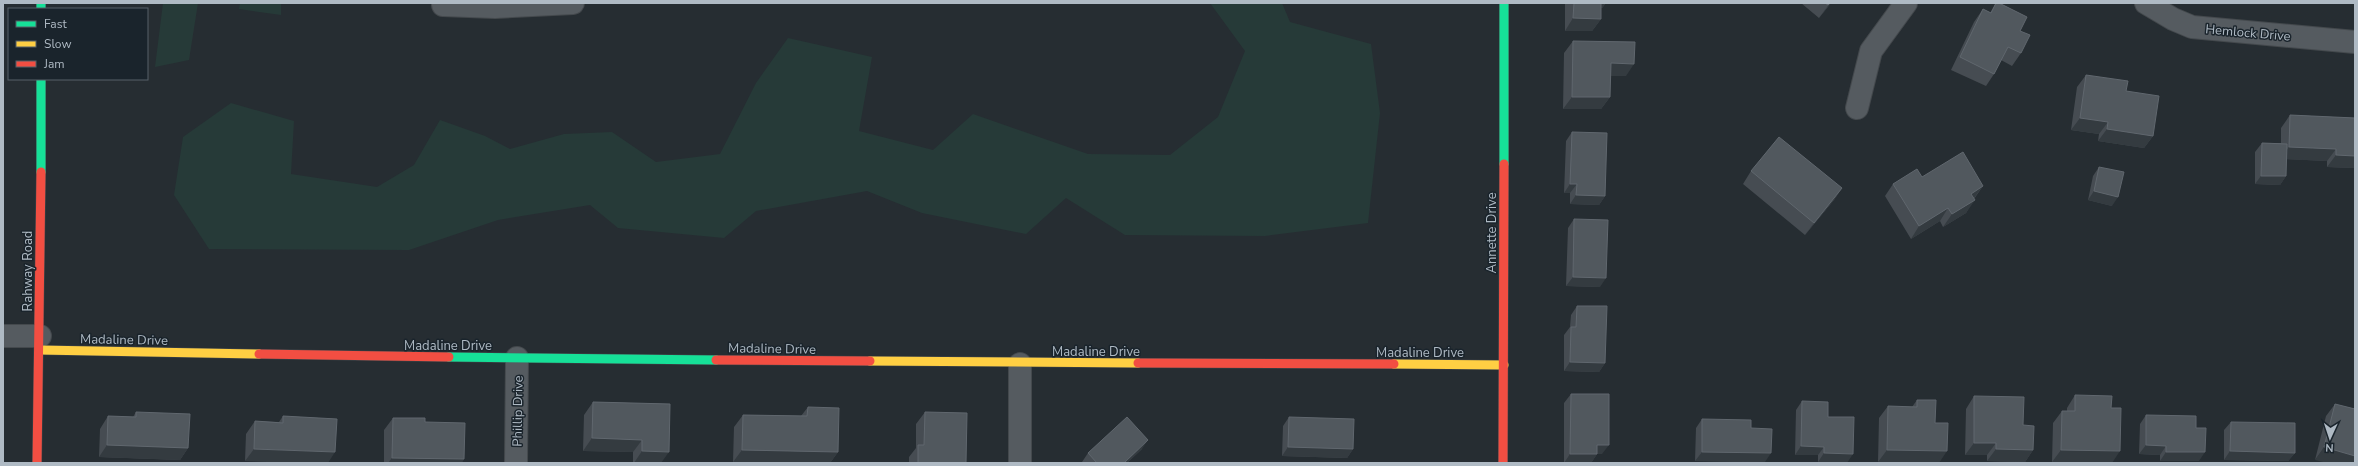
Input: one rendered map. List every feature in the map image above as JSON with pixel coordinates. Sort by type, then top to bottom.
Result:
[{"type":"street","points":[[443,6],[495,7],[573,3]]},
{"type":"street","name":"Annette Drive","points":[[1503,463],[1504,3]]},
{"type":"street","points":[[1857,108],[1872,51],[1906,3]]},
{"type":"street","name":"Hemlock Drive","points":[[2146,3],[2172,19],[2192,27],[2355,42]]},
{"type":"street","name":"Rahway Road","points":[[37,463],[40,343],[41,80]]},
{"type":"street","points":[[3,336],[40,343]]},
{"type":"street","name":"Madaline Drive","points":[[40,343],[517,358],[1020,364],[1504,365]]},
{"type":"street","name":"Phillip Drive","points":[[516,463],[517,358]]},
{"type":"street","points":[[1020,364],[1020,463]]},
{"type":"green space","points":[[163,3],[198,3],[189,60],[155,67]]},
{"type":"green space","points":[[240,3],[281,3],[281,15],[239,9]]},
{"type":"green space","points":[[1210,3],[1282,3],[1290,22],[1371,44],[1380,113],[1368,223],[1265,236],[1125,235],[1066,198],[1026,234],[922,213],[867,191],[756,211],[724,238],[618,228],[590,205],[498,220],[409,250],[209,249],[174,195],[183,137],[231,103],[294,121],[291,174],[377,187],[414,165],[440,120],[485,136],[510,149],[564,134],[612,132],[656,162],[720,154],[756,83],[788,38],[872,57],[859,131],[933,150],[973,114],[1088,154],[1170,155],[1218,117],[1245,51]]},
{"type":"building","points":[[1574,3],[1601,3],[1601,19],[1573,18]]},
{"type":"building","points":[[1996,3],[1999,3],[2027,17],[2020,31],[2030,35],[2021,53],[2008,47],[1994,74],[1960,57],[1983,9],[1991,13]]},
{"type":"building","points":[[1573,41],[1635,42],[1634,64],[1611,63],[1610,97],[1572,97]]},
{"type":"building","points":[[2086,75],[2128,81],[2126,91],[2159,96],[2153,136],[2107,129],[2108,122],[2080,118]]},
{"type":"building","points":[[2290,115],[2355,118],[2355,156],[2336,155],[2336,149],[2289,147]]},
{"type":"building","points":[[1572,132],[1607,133],[1605,196],[1576,195],[1577,184],[1570,184]]},
{"type":"building","points":[[1779,137],[1842,188],[1814,223],[1751,171]]},
{"type":"building","points":[[2262,143],[2287,144],[2286,176],[2261,176]]},
{"type":"building","points":[[1963,152],[1983,186],[1971,194],[1975,200],[1952,214],[1948,208],[1919,226],[1893,184],[1917,169],[1922,177]]},
{"type":"building","points":[[2099,167],[2124,172],[2118,197],[2094,191]]},
{"type":"building","points":[[1574,219],[1608,220],[1606,278],[1573,277]]},
{"type":"building","points":[[1577,306],[1607,306],[1605,363],[1570,362],[1571,327],[1576,327]]},
{"type":"building","points":[[1571,394],[1609,394],[1609,445],[1597,445],[1597,454],[1570,454]]},
{"type":"building","points":[[2075,395],[2112,396],[2111,408],[2121,408],[2120,451],[2061,450],[2062,411],[2075,411]]},
{"type":"building","points":[[1974,396],[2024,397],[2023,425],[2034,426],[2033,450],[1996,449],[1996,443],[1974,443]]},
{"type":"building","points":[[1917,400],[1936,400],[1935,423],[1948,423],[1947,451],[1887,450],[1888,406],[1917,407]]},
{"type":"building","points":[[1802,401],[1828,402],[1828,417],[1854,417],[1853,454],[1824,453],[1824,447],[1801,446]]},
{"type":"building","points":[[593,402],[670,404],[669,452],[642,451],[642,440],[592,438]]},
{"type":"building","points":[[2335,404],[2355,409],[2355,456],[2324,447]]},
{"type":"building","points":[[808,407],[839,408],[838,452],[742,450],[743,415],[807,416]]},
{"type":"building","points":[[136,412],[190,414],[188,448],[107,445],[108,416],[136,417]]},
{"type":"building","points":[[925,412],[967,413],[966,463],[918,463],[918,445],[924,445]]},
{"type":"building","points":[[2146,415],[2196,416],[2196,428],[2206,428],[2205,452],[2166,452],[2166,446],[2146,445]]},
{"type":"building","points":[[283,416],[337,419],[335,452],[254,449],[255,421],[283,423]]},
{"type":"building","points":[[1127,417],[1148,440],[1124,463],[1097,463],[1088,453]]},
{"type":"building","points":[[1289,417],[1354,419],[1353,449],[1288,447]]},
{"type":"building","points":[[393,418],[425,418],[425,422],[465,423],[464,459],[392,458]]},
{"type":"building","points":[[1702,419],[1751,420],[1751,428],[1772,429],[1771,453],[1702,452]]},
{"type":"building","points":[[2231,422],[2295,423],[2295,453],[2230,451]]},
{"type":"traffic: fast","points":[[41,3],[41,8]]},
{"type":"traffic: fast","points":[[1504,3],[1504,164]]},
{"type":"traffic: fast","points":[[41,80],[41,172]]},
{"type":"traffic: fast","points":[[449,357],[716,360]]},
{"type":"traffic: slow","points":[[40,350],[259,354]]},
{"type":"traffic: slow","points":[[870,361],[1138,363]]},
{"type":"traffic: slow","points":[[1394,364],[1504,365]]},
{"type":"traffic: jam","points":[[1503,463],[1504,164]]},
{"type":"traffic: jam","points":[[37,463],[41,172]]},
{"type":"traffic: jam","points":[[259,354],[449,357]]},
{"type":"traffic: jam","points":[[716,360],[870,361]]},
{"type":"traffic: jam","points":[[1138,363],[1394,364]]}]
